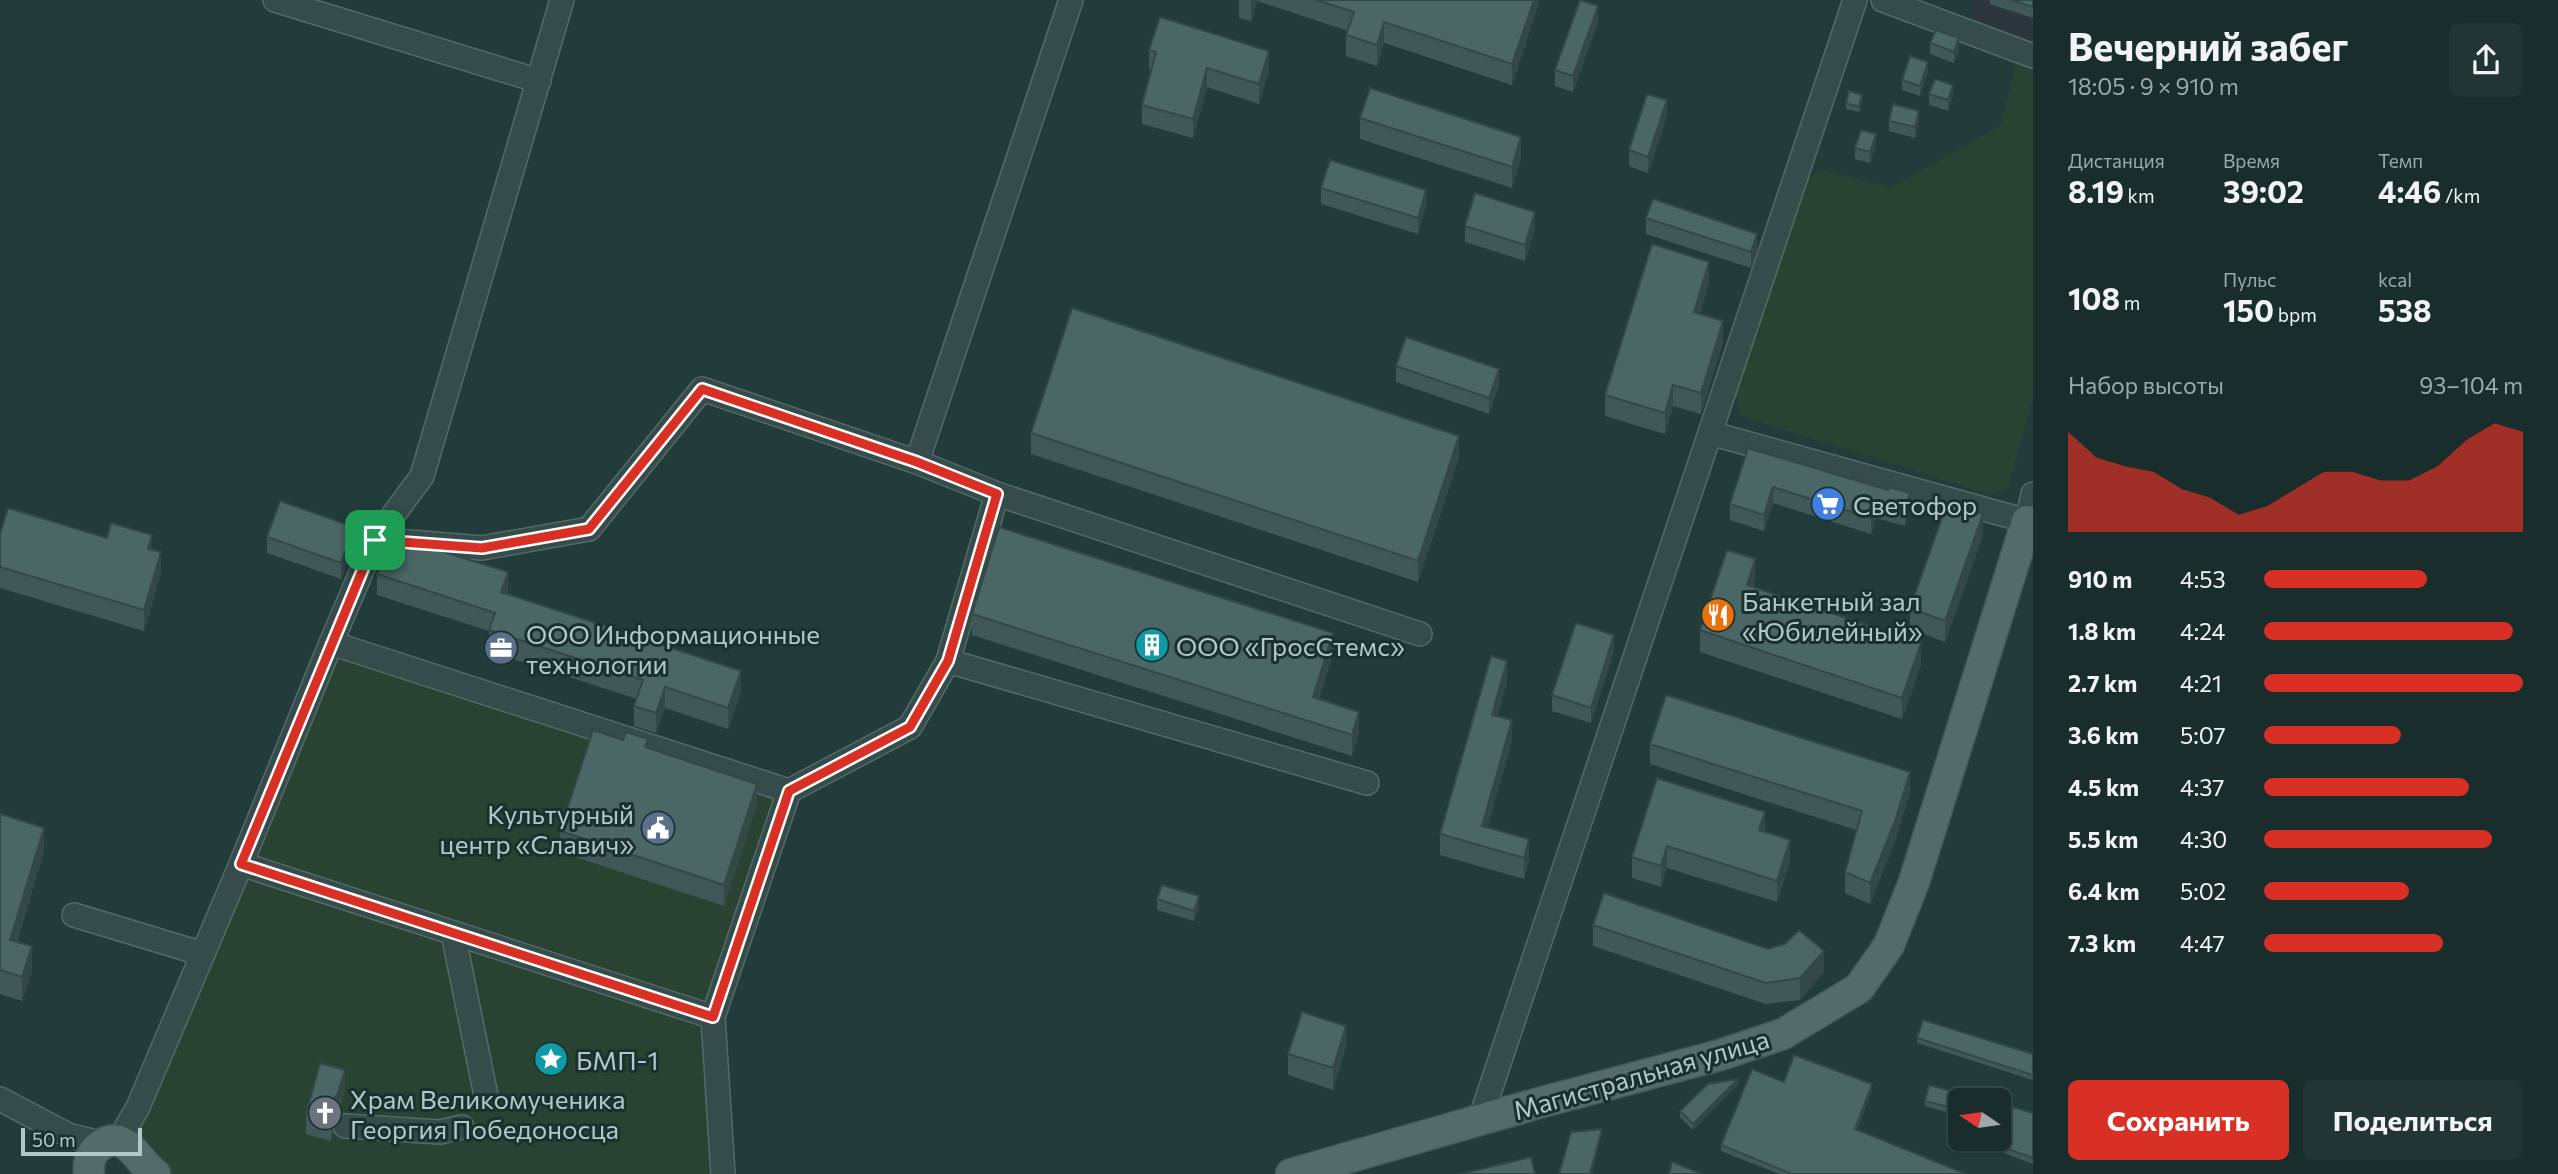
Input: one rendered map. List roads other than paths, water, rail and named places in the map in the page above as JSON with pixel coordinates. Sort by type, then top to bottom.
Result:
[{"type":"main road","name":"Магистральная улица","points":[[1291,1174],[1720,1055],[1783,1034],[1859,988],[1888,945],[1914,882],[2031,513]]},
{"type":"main road","points":[[89,1174],[92,1154],[106,1143],[122,1142],[143,1164]]},
{"type":"street","points":[[275,0],[539,80]]},
{"type":"street","points":[[0,1099],[68,1135],[106,1143],[123,1133],[138,1107],[210,944],[375,540],[422,476],[562,0]]},
{"type":"street","points":[[917,462],[1071,0]]},
{"type":"street","points":[[1480,1120],[1855,0]]},
{"type":"street","points":[[1883,0],[2033,56]]},
{"type":"street","points":[[375,540],[482,548],[589,529],[702,389],[917,462],[997,494],[1420,634]]},
{"type":"street","points":[[1710,433],[2031,513]]},
{"type":"street","points":[[723,1174],[713,1017],[789,791],[910,727],[948,661],[997,494]]},
{"type":"street","points":[[331,643],[789,791]]},
{"type":"street","points":[[948,661],[1367,783]]},
{"type":"street","points":[[241,864],[713,1017]]},
{"type":"street","points":[[74,915],[210,944]]},
{"type":"street","points":[[453,933],[486,1096]]},
{"type":"street","points":[[138,1107],[133,1136],[143,1164]]},
{"type":"street","points":[[345,1126],[440,1132],[462,1127]]},
{"type":"street","points":[[68,1135],[89,1174]]},
{"type":"place","name":"Светофор","points":[[1828,504]]},
{"type":"place","name":"Банкетный зал «Юбилейный»","points":[[1718,615]]},
{"type":"place","name":"ООО «ГросСтемс»","points":[[1152,645]]},
{"type":"place","name":"ООО Информационные технологии","points":[[501,648]]},
{"type":"place","name":"Культурный центр «Славич»","points":[[658,828]]},
{"type":"place","name":"БМП-1","points":[[551,1059]]},
{"type":"place","name":"Храм Великомученика Георгия Победоносца","points":[[325,1113]]}]
